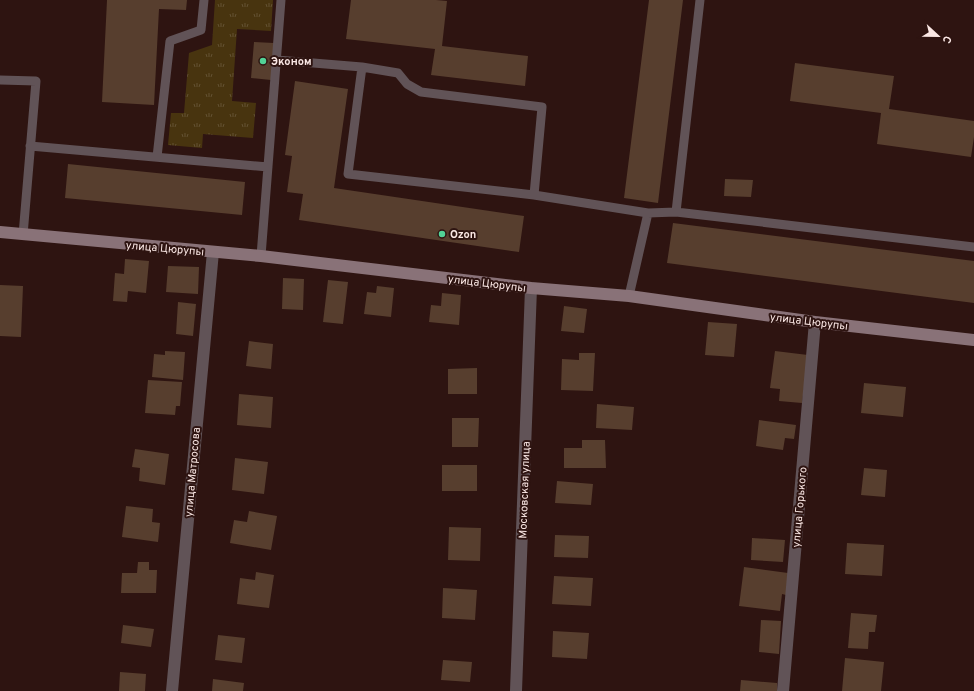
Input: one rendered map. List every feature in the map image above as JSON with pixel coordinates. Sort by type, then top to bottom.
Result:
[{"type":"street","name":"улица Цюрупы","points":[[0,232],[260,256],[531,288],[629,296],[815,322],[974,340]]},
{"type":"street","name":"улица Матросова","points":[[172,691],[213,252]]},
{"type":"street","name":"Московская улица","points":[[516,691],[531,288]]},
{"type":"street","name":"улица Горького","points":[[783,691],[815,322]]},
{"type":"lane","points":[[157,158],[170,41],[201,30],[204,0]]},
{"type":"lane","points":[[260,256],[281,0]]},
{"type":"lane","points":[[676,212],[700,0]]},
{"type":"lane","points":[[277,60],[362,67],[398,73],[407,84],[421,92],[542,107],[534,195]]},
{"type":"lane","points":[[362,67],[348,174],[534,195],[648,212],[676,212],[974,247]]},
{"type":"lane","points":[[0,80],[36,81],[23,235]]},
{"type":"lane","points":[[30,146],[268,167]]},
{"type":"lane","points":[[629,296],[648,212]]},
{"type":"green space","points":[[215,0],[273,0],[271,31],[237,29],[232,101],[256,103],[253,138],[203,134],[202,148],[168,145],[171,113],[184,113],[189,53],[212,45]]},
{"type":"building","points":[[107,0],[187,0],[186,10],[159,9],[154,105],[102,102]]},
{"type":"building","points":[[351,0],[447,1],[442,46],[528,56],[525,86],[431,75],[435,49],[346,39]]},
{"type":"building","points":[[649,0],[683,0],[658,203],[624,198]]},
{"type":"building","name":"Эконом","points":[[254,42],[274,43],[271,80],[251,78]]},
{"type":"building","points":[[795,63],[894,76],[889,109],[974,121],[974,137],[971,157],[877,144],[881,113],[790,101]]},
{"type":"building","points":[[295,81],[348,89],[334,188],[524,216],[519,252],[299,220],[303,194],[287,192],[292,156],[285,155]]},
{"type":"building","points":[[68,164],[245,182],[242,215],[65,198]]},
{"type":"building","points":[[725,179],[753,180],[751,197],[724,196]]},
{"type":"building","points":[[673,223],[974,261],[974,303],[667,263]]},
{"type":"building","points":[[125,259],[149,261],[146,293],[128,291],[127,302],[113,301],[115,273],[124,274]]},
{"type":"building","points":[[168,266],[199,267],[198,294],[166,292]]},
{"type":"building","points":[[283,278],[304,279],[303,310],[282,309]]},
{"type":"building","points":[[328,280],[348,282],[343,324],[323,322]]},
{"type":"building","points":[[0,285],[23,286],[21,337],[0,336]]},
{"type":"building","points":[[377,286],[394,288],[391,317],[364,314],[367,292],[376,293]]},
{"type":"building","points":[[442,293],[461,295],[459,325],[429,322],[431,305],[441,306]]},
{"type":"building","points":[[178,302],[196,304],[193,336],[176,334]]},
{"type":"building","points":[[564,306],[587,309],[584,333],[561,331]]},
{"type":"building","points":[[708,322],[737,324],[734,357],[705,355]]},
{"type":"building","points":[[249,341],[273,344],[271,369],[246,366]]},
{"type":"building","points":[[165,351],[185,352],[183,380],[152,377],[154,354],[165,355]]},
{"type":"building","points":[[775,351],[808,355],[802,403],[779,401],[780,389],[770,388]]},
{"type":"building","points":[[579,353],[595,353],[593,391],[561,390],[562,359],[579,360]]},
{"type":"building","points":[[477,368],[477,394],[448,394],[448,369]]},
{"type":"building","points":[[148,380],[182,382],[180,406],[176,406],[175,415],[145,413]]},
{"type":"building","points":[[864,383],[906,387],[903,417],[861,413]]},
{"type":"building","points":[[239,394],[273,397],[271,428],[237,425]]},
{"type":"building","points":[[597,404],[634,407],[632,430],[596,428]]},
{"type":"building","points":[[452,418],[479,418],[478,447],[452,447]]},
{"type":"building","points":[[759,420],[796,425],[794,439],[785,438],[783,450],[756,446]]},
{"type":"building","points":[[582,440],[605,440],[606,468],[564,468],[564,448],[582,448]]},
{"type":"building","points":[[135,449],[169,454],[165,485],[139,481],[140,468],[132,467]]},
{"type":"building","points":[[235,458],[268,462],[264,494],[232,490]]},
{"type":"building","points":[[442,465],[477,465],[477,491],[442,491]]},
{"type":"building","points":[[864,468],[887,470],[885,497],[861,495]]},
{"type":"building","points":[[557,481],[593,484],[591,505],[555,503]]},
{"type":"building","points":[[126,506],[153,509],[152,522],[160,523],[158,542],[122,537]]},
{"type":"building","points":[[249,511],[277,516],[271,550],[230,543],[234,520],[247,522]]},
{"type":"building","points":[[449,527],[481,528],[480,561],[448,560]]},
{"type":"building","points":[[555,535],[589,536],[588,558],[554,557]]},
{"type":"building","points":[[752,538],[785,540],[783,562],[751,560]]},
{"type":"building","points":[[847,543],[884,545],[882,576],[845,574]]},
{"type":"building","points":[[138,562],[149,562],[149,570],[157,570],[156,593],[121,593],[122,573],[137,573]]},
{"type":"building","points":[[744,567],[788,573],[786,595],[782,594],[780,611],[739,606]]},
{"type":"building","points":[[256,572],[274,575],[269,608],[237,604],[240,578],[255,580]]},
{"type":"building","points":[[554,576],[593,578],[591,606],[552,604]]},
{"type":"building","points":[[443,588],[477,590],[475,620],[442,618]]},
{"type":"building","points":[[851,613],[877,615],[875,632],[869,632],[868,649],[848,648]]},
{"type":"building","points":[[761,620],[781,621],[779,654],[759,652]]},
{"type":"building","points":[[123,625],[154,629],[151,647],[121,643]]},
{"type":"building","points":[[553,631],[589,633],[587,659],[552,657]]},
{"type":"building","points":[[218,635],[245,638],[242,663],[215,660]]},
{"type":"building","points":[[845,658],[884,662],[881,691],[842,691]]},
{"type":"building","points":[[443,660],[472,662],[470,682],[441,680]]},
{"type":"building","points":[[120,672],[146,674],[145,691],[119,691]]},
{"type":"building","points":[[213,679],[244,683],[243,691],[212,691]]},
{"type":"building","points":[[741,680],[777,683],[777,691],[740,691]]},
{"type":"place","name":"Эконом","points":[[263,61]]},
{"type":"place","name":"Ozon","points":[[442,234]]}]
